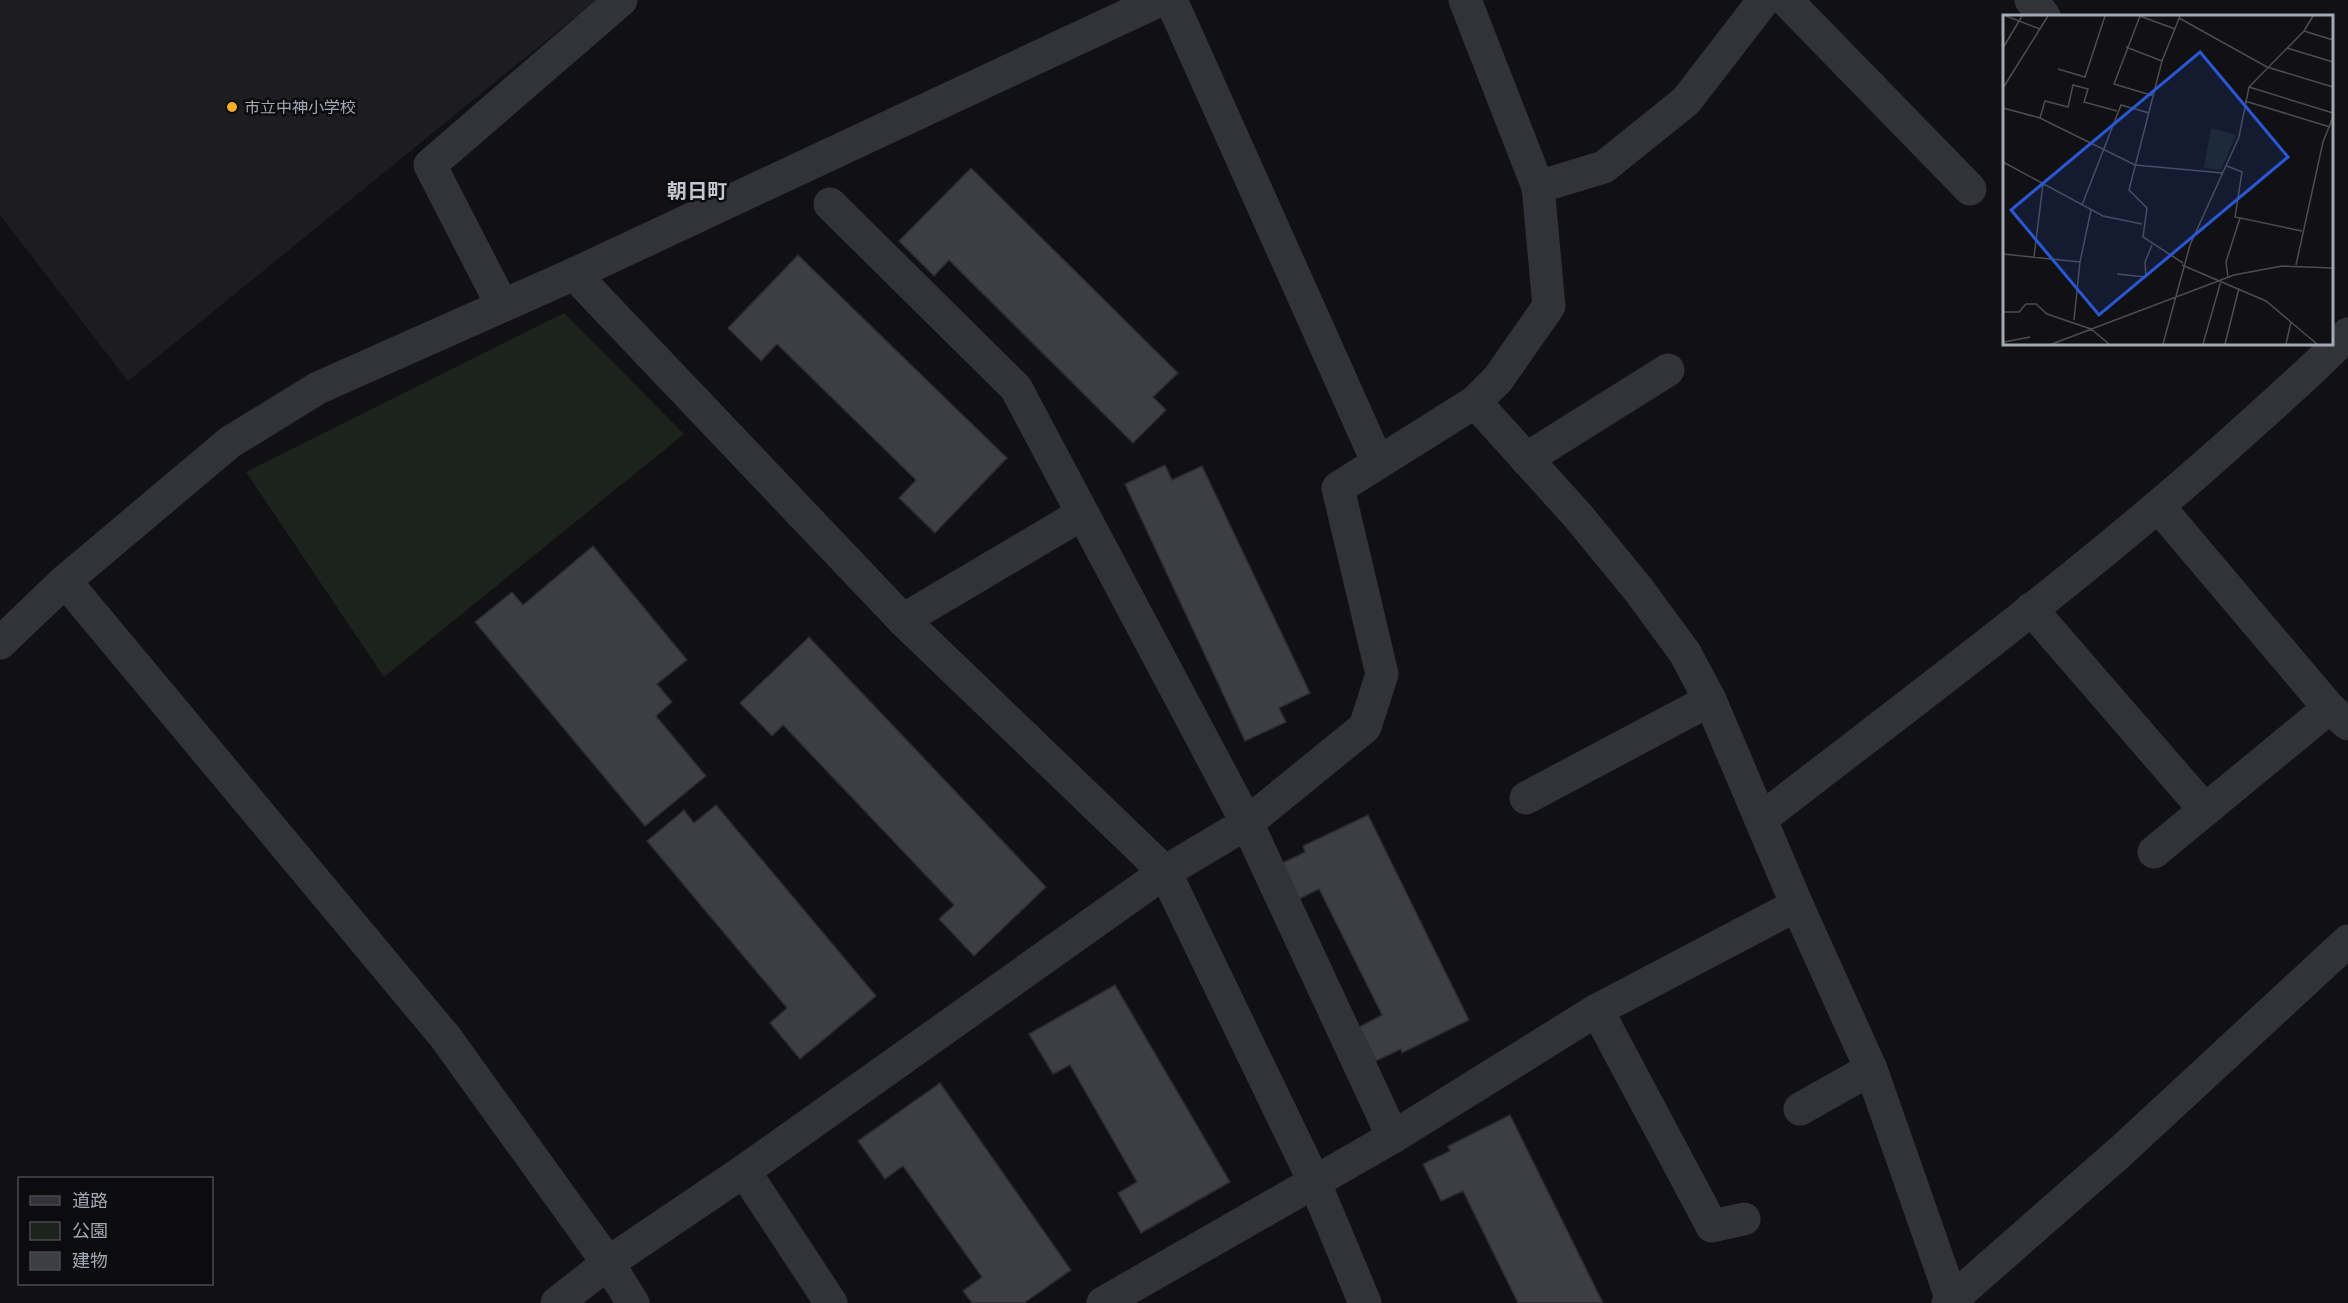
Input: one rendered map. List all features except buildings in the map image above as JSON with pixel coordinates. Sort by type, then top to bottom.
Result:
[{"type":"street","points":[[502,305],[430,165],[621,0]]},
{"type":"street","points":[[0,643],[64,581],[230,442],[318,388],[574,273],[1160,0]]},
{"type":"street","points":[[1171,0],[1378,463]]},
{"type":"street","points":[[557,1303],[608,1263],[744,1171],[1166,872],[1246,823],[1365,727],[1382,674],[1338,488],[1475,402],[1498,379],[1549,306],[1538,187],[1465,0]]},
{"type":"street","points":[[1538,187],[1604,166],[1686,101],[1764,0]]},
{"type":"street","points":[[1786,0],[1970,189]]},
{"type":"street","points":[[2031,0],[2043,15]]},
{"type":"street","points":[[830,204],[1016,388],[1246,823],[1393,1137]]},
{"type":"street","points":[[574,273],[903,620],[1166,872],[1314,1181],[1365,1303]]},
{"type":"street","points":[[2333,342],[2348,334]]},
{"type":"street","points":[[1761,819],[2159,507],[2311,354],[2328,345]]},
{"type":"street","points":[[1526,459],[1668,369]]},
{"type":"street","points":[[1475,402],[1578,516],[1638,589],[1685,653],[1710,700],[1797,905],[1871,1069],[1951,1302],[2119,1154],[2348,941]]},
{"type":"street","points":[[2154,852],[2205,810],[2339,716],[2159,507]]},
{"type":"street","points":[[903,620],[1082,514]]},
{"type":"street","points":[[64,581],[446,1038],[608,1263],[633,1303]]},
{"type":"street","points":[[2031,609],[2205,810]]},
{"type":"street","points":[[1526,798],[1710,700]]},
{"type":"street","points":[[1102,1303],[1393,1137],[1597,1010],[1797,905]]},
{"type":"street","points":[[1597,1010],[1712,1226],[1744,1219]]},
{"type":"street","points":[[1800,1109],[1871,1069]]},
{"type":"street","points":[[744,1171],[831,1303]]},
{"type":"shaded area","name":"市立中神小学校","points":[[0,0],[596,0],[128,381],[0,215]]},
{"type":"green space","points":[[564,313],[684,434],[384,677],[246,472]]},
{"type":"place","name":"市立中神小学校","points":[[232,107]]},
{"type":"district","name":"朝日町","points":[[697,191]]}]
